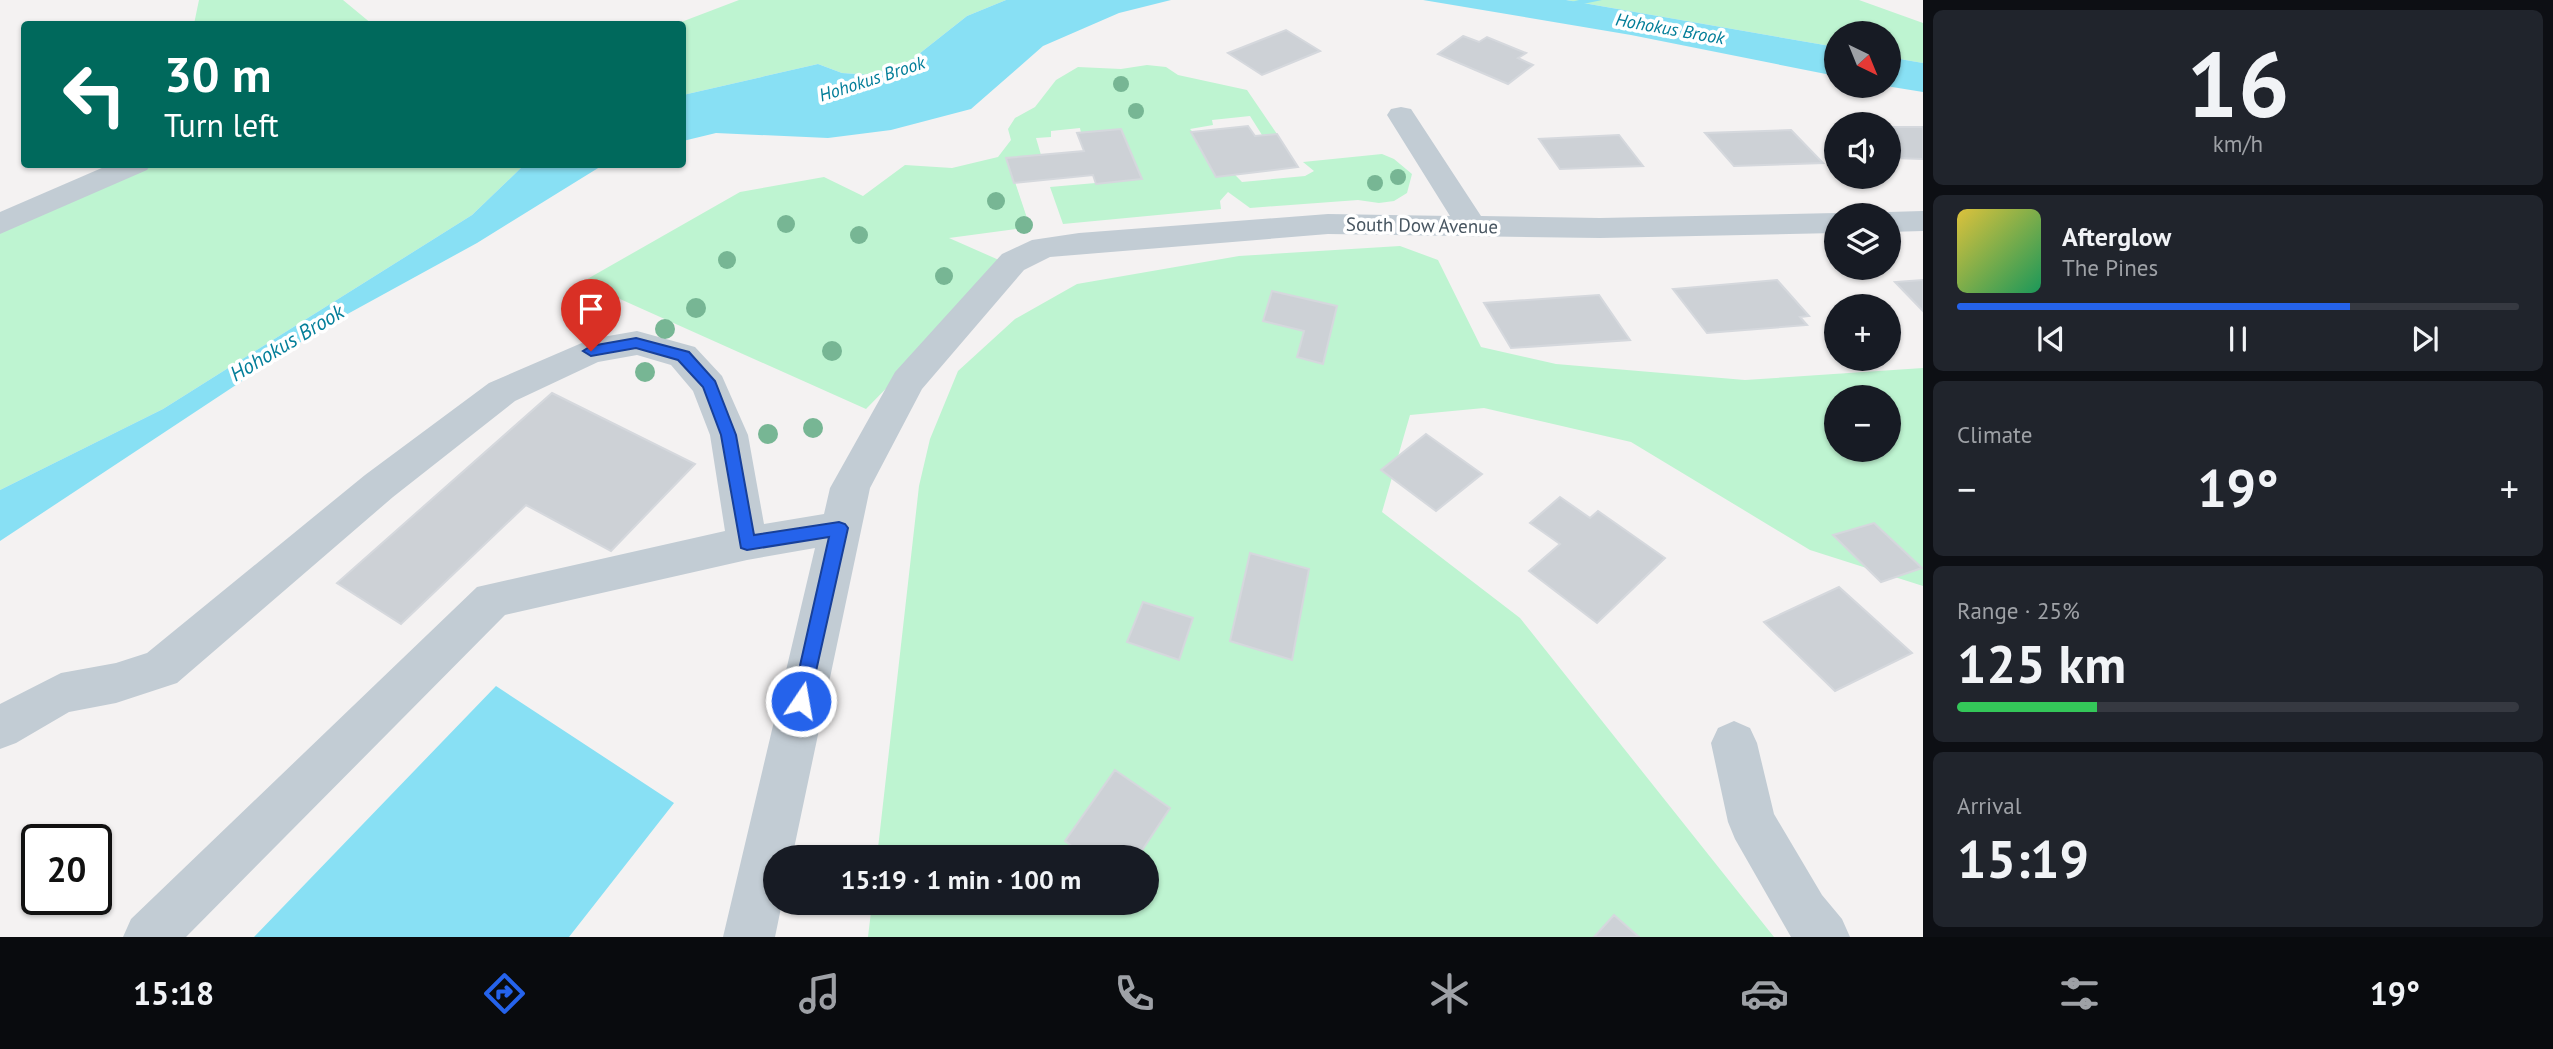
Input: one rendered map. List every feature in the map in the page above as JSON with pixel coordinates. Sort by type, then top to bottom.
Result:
[{"type":"street","points":[[1401,115],[1472,226]]},
{"type":"street","points":[[0,224],[128,168]]},
{"type":"street","points":[[1901,222],[1923,221]]},
{"type":"street","name":"South Dow Avenue","points":[[839,528],[850,488],[908,381],[1013,262],[1043,247],[1328,224],[1600,229],[1824,223]]},
{"type":"street","points":[[0,728],[61,693],[116,683],[161,669],[379,486],[502,392],[591,351],[636,343],[683,356],[709,385],[729,435],[747,543]]},
{"type":"street","points":[[149,937],[492,600],[747,543],[839,528],[749,937]]},
{"type":"street","points":[[1734,743],[1752,822],[1804,913],[1824,937]]},
{"type":"green space","points":[[199,0],[343,0],[368,21],[195,21]]},
{"type":"green space","points":[[739,0],[1006,0],[967,16],[910,61],[871,75],[842,73],[818,64],[686,94],[686,21],[684,21]]},
{"type":"green space","points":[[1566,0],[1859,0],[1923,23],[1923,63],[1901,59],[1901,21],[1824,21],[1824,45]]},
{"type":"green space","points":[[1147,65],[1166,67],[1178,75],[1247,90],[1277,134],[1262,135],[1250,116],[1212,120],[1213,125],[1190,129],[1242,182],[1305,176],[1314,171],[1303,162],[1382,154],[1394,159],[1412,174],[1407,193],[1394,201],[1379,203],[1358,200],[1250,208],[1228,192],[1220,201],[1221,209],[1063,224],[1050,187],[1141,179],[1081,133],[1080,128],[1051,131],[1051,137],[1036,138],[1041,155],[1007,158],[1030,227],[949,238],[1008,264],[866,409],[582,282],[740,192],[824,177],[863,196],[905,165],[952,168],[998,157],[1011,140],[1008,129],[1015,118],[1035,107],[1056,80],[1078,67],[1121,69]]},
{"type":"green space","points":[[119,168],[521,168],[472,215],[163,409],[0,490],[0,219]]},
{"type":"green space","points":[[1400,246],[1438,260],[1481,347],[1556,364],[1745,380],[1923,368],[1923,586],[1810,550],[1631,442],[1484,408],[1410,415],[1382,512],[1520,618],[1774,937],[868,937],[871,915],[1159,915],[1159,845],[878,845],[919,486],[930,439],[958,371],[1015,319],[1077,284],[1239,256]]},
{"type":"water","name":"Hohokus Brook","points":[[1006,0],[1171,0],[1119,13],[1043,46],[971,109],[891,130],[828,138],[716,133],[686,140],[686,94],[818,64],[842,73],[871,75],[910,61],[967,16]]},
{"type":"water","name":"Hohokus Brook","points":[[1423,0],[1566,0],[1824,45],[1824,74],[1631,35]]},
{"type":"water","points":[[1901,59],[1923,63],[1923,92],[1901,88]]},
{"type":"water","name":"Hohokus Brook","points":[[521,168],[598,168],[477,243],[322,328],[0,541],[0,490],[163,409],[472,215]]},
{"type":"water","points":[[496,686],[674,803],[569,937],[254,937]]},
{"type":"building","points":[[1286,30],[1320,51],[1262,75],[1228,53]]},
{"type":"building","points":[[1463,36],[1479,42],[1487,37],[1526,53],[1518,58],[1533,65],[1508,84],[1438,54]]},
{"type":"building","points":[[1248,126],[1255,136],[1277,134],[1298,167],[1216,177],[1191,132]]},
{"type":"building","points":[[1901,127],[1923,127],[1923,159],[1901,158]]},
{"type":"building","points":[[1121,129],[1142,179],[1096,184],[1093,175],[1014,183],[1006,158],[1084,151],[1077,133]]},
{"type":"building","points":[[1791,130],[1823,163],[1734,166],[1705,133]]},
{"type":"building","points":[[1619,135],[1643,166],[1560,169],[1539,139]]},
{"type":"building","points":[[1777,280],[1809,316],[1800,317],[1807,325],[1707,333],[1673,289]]},
{"type":"building","points":[[1923,280],[1923,311],[1895,282]]},
{"type":"building","points":[[1272,291],[1337,306],[1323,364],[1297,357],[1304,331],[1263,321]]},
{"type":"building","points":[[1599,295],[1630,340],[1511,348],[1484,303]]},
{"type":"building","points":[[552,393],[695,464],[611,551],[526,505],[401,624],[337,583]]},
{"type":"building","points":[[1426,434],[1482,474],[1436,511],[1381,470]]},
{"type":"building","points":[[1560,497],[1590,518],[1598,511],[1665,558],[1597,623],[1529,571],[1560,544],[1530,523]]},
{"type":"building","points":[[1874,523],[1922,568],[1881,582],[1833,535]]},
{"type":"building","points":[[1250,553],[1309,569],[1292,660],[1230,641]]},
{"type":"building","points":[[1839,587],[1912,653],[1835,691],[1764,622]]},
{"type":"building","points":[[1143,602],[1193,618],[1179,660],[1127,642]]},
{"type":"building","points":[[1115,770],[1170,808],[1146,845],[1070,845],[1065,841]]},
{"type":"building","points":[[1614,915],[1639,937],[1594,937]]},
{"type":"waterway","points":[[1564,5],[1597,0]]},
{"type":"route","points":[[591,351],[636,343],[683,356],[709,385],[729,435],[747,543],[839,528],[801,701]]}]
